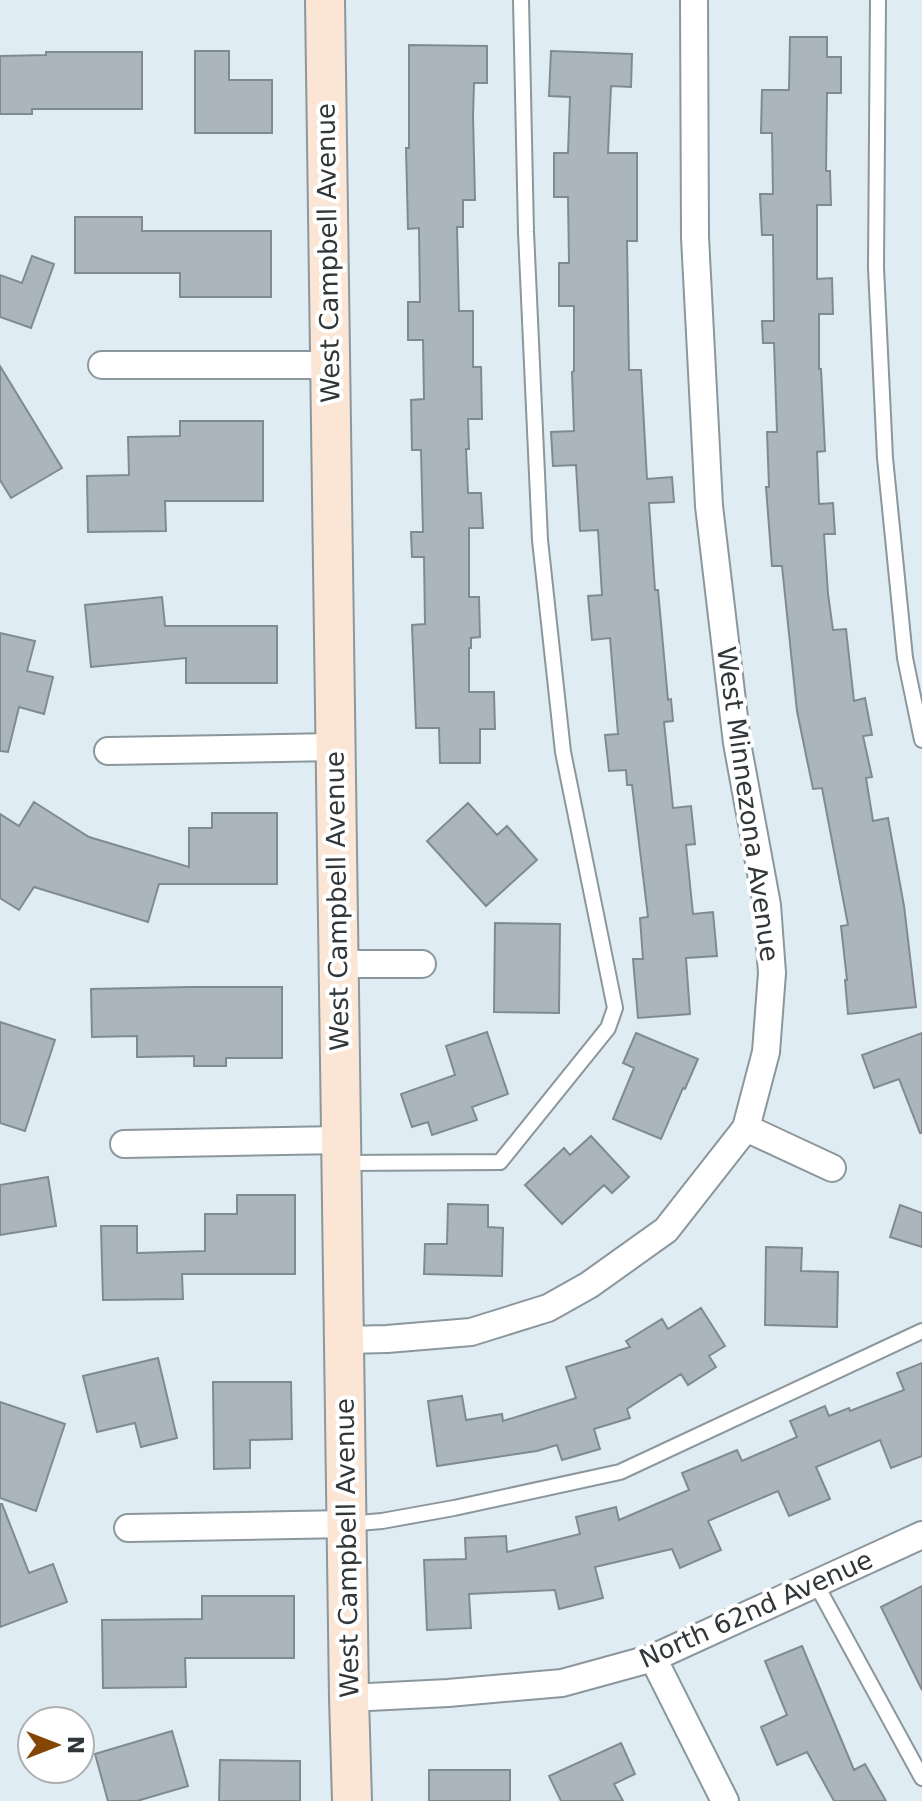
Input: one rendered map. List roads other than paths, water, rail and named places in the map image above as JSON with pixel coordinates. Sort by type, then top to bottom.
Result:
[{"type":"street","name":"West Campbell Avenue","points":[[325,0],[352,1801]]},
{"type":"street","name":"West Minnezona Avenue","points":[[345,1340],[471,1332],[548,1308],[589,1285],[666,1230],[746,1128],[766,1052],[772,973],[767,905],[737,743],[709,506],[695,237],[694,0]]},
{"type":"street","points":[[102,365],[329,365]]},
{"type":"street","points":[[108,751],[335,747]]},
{"type":"street","points":[[340,964],[422,964]]},
{"type":"street","points":[[746,1128],[832,1168]]},
{"type":"street","points":[[124,1144],[341,1151]]},
{"type":"street","points":[[128,1528],[347,1524]]},
{"type":"street","name":"North 62nd Avenue","points":[[349,1698],[562,1683],[653,1658],[922,1535]]},
{"type":"street","points":[[653,1658],[725,1801]]},
{"type":"lane","points":[[341,1151],[500,1162],[608,1028],[615,1008],[563,752],[540,540],[526,232],[521,0]]},
{"type":"lane","points":[[878,0],[876,268],[885,458],[905,658],[922,740]]},
{"type":"lane","points":[[347,1524],[454,1508],[620,1472],[922,1331]]},
{"type":"lane","points":[[816,1584],[922,1778]]}]
